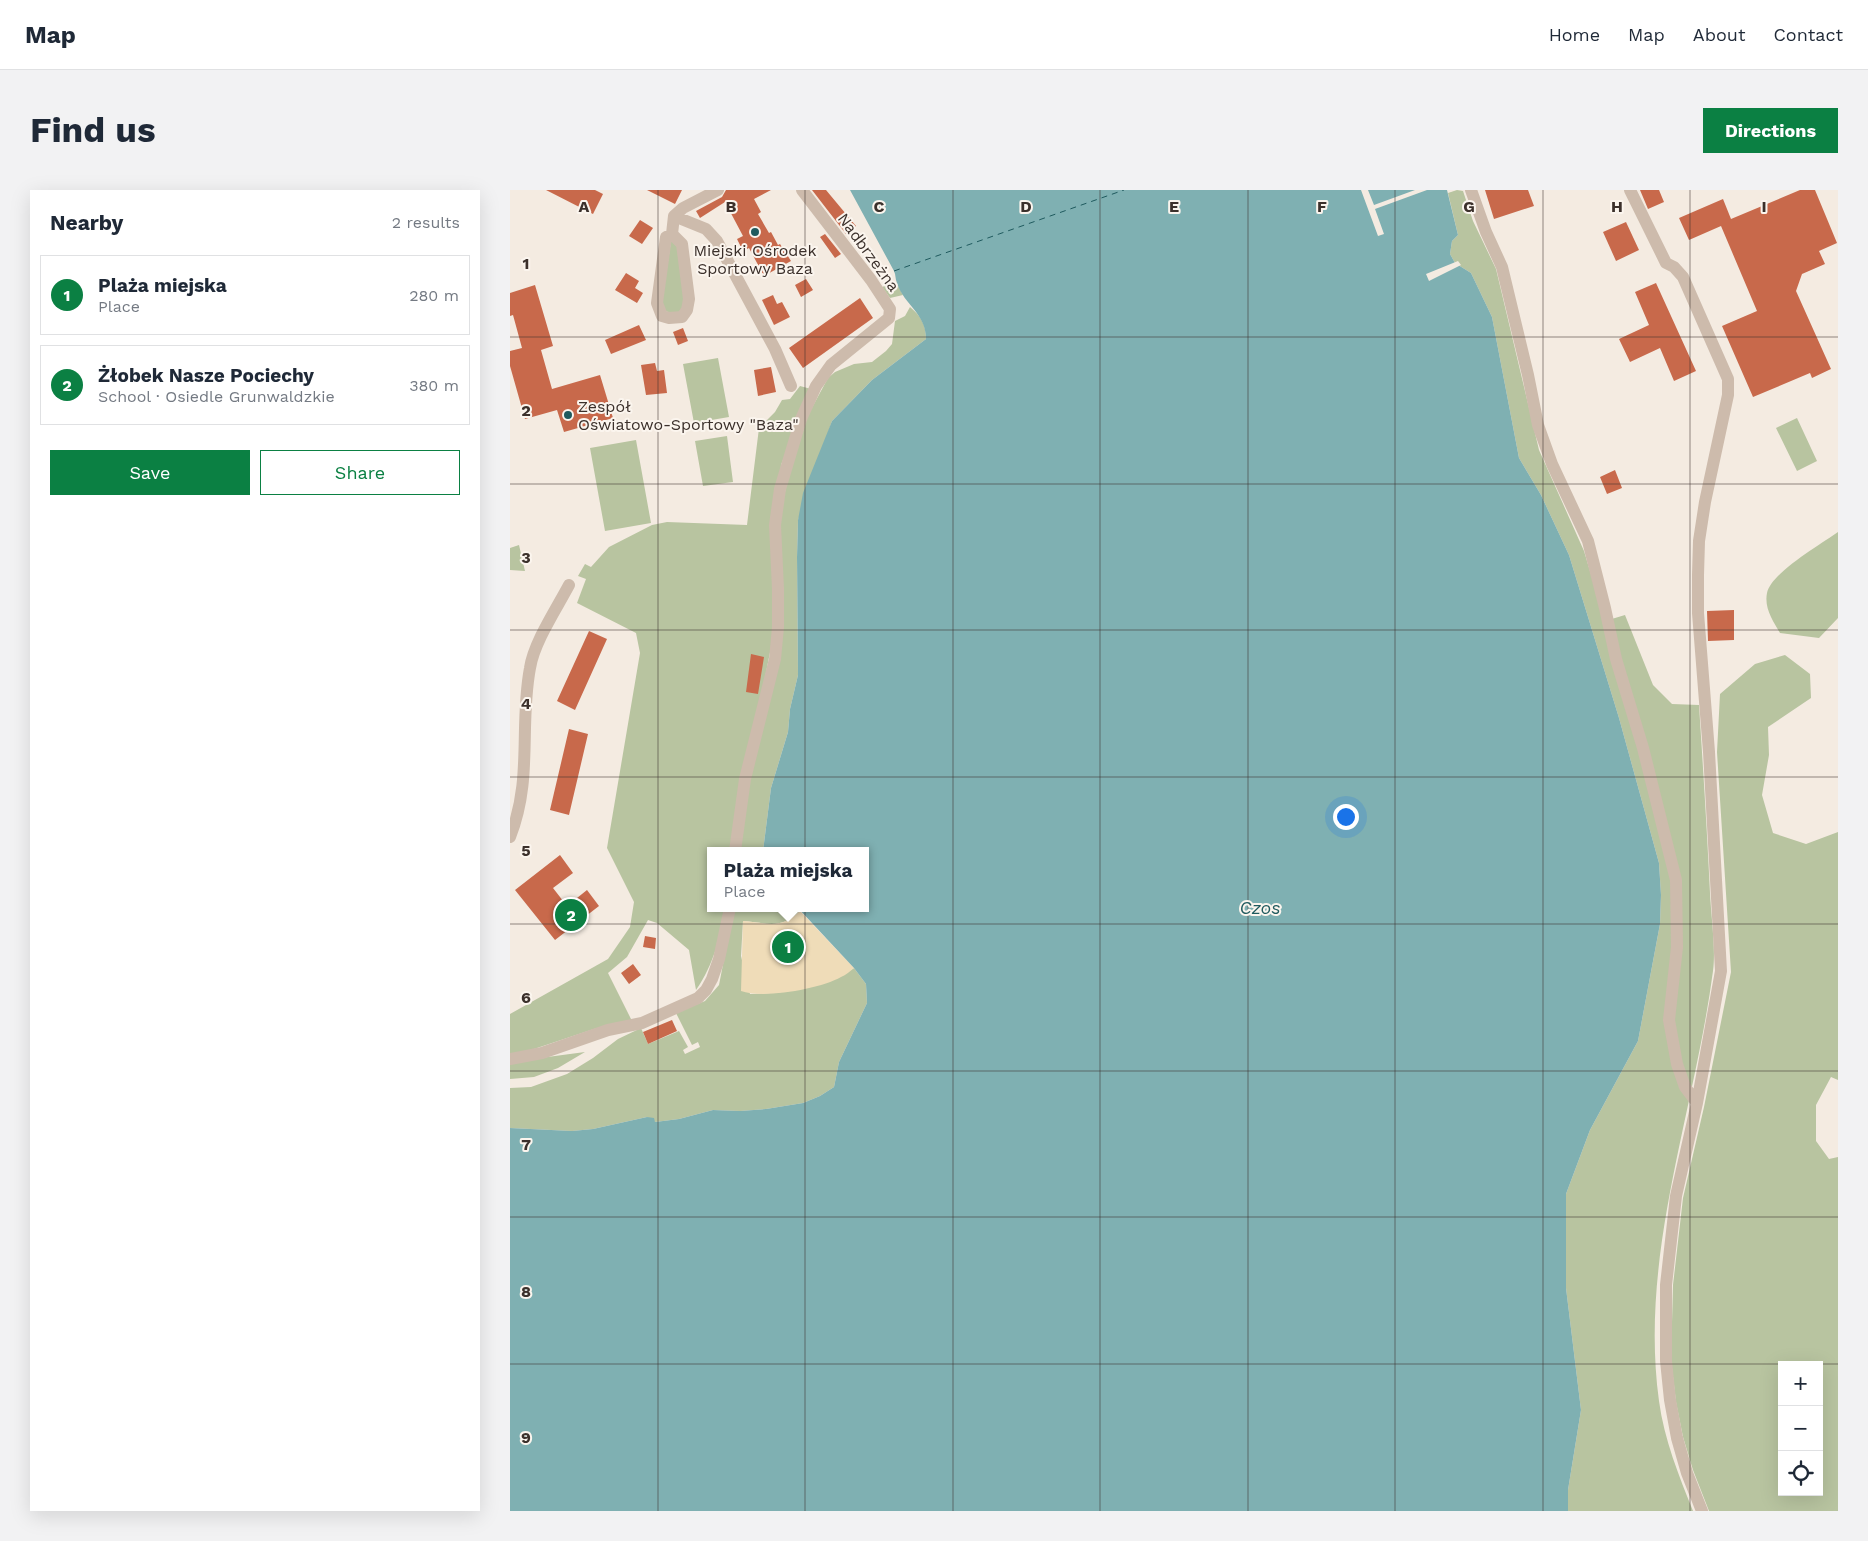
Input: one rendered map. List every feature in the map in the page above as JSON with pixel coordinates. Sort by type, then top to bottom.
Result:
[{"type":"street","points":[[672,234],[674,216],[683,208],[718,190]]},
{"type":"street","name":"Nadbrzeżna","points":[[736,847],[745,779],[775,659],[778,626],[778,589],[775,525],[780,489],[801,419],[816,386],[831,366],[887,321],[890,309],[872,280],[802,190]]},
{"type":"street","points":[[1471,190],[1486,232],[1502,267],[1538,425],[1552,464],[1588,541],[1616,659],[1643,748],[1676,880],[1677,947],[1669,1020],[1685,1087],[1697,1103]]},
{"type":"street","points":[[1630,190],[1666,263],[1674,267],[1683,277],[1728,379],[1728,395],[1705,502],[1699,541],[1698,613],[1721,971],[1697,1103],[1676,1196],[1666,1285],[1666,1361],[1676,1438],[1702,1511]]},
{"type":"street","points":[[674,216],[706,229],[717,241],[775,348],[791,386]]},
{"type":"street","points":[[672,234],[682,244],[689,299],[687,310],[682,316],[669,318],[662,316],[658,303],[666,237],[672,234]]},
{"type":"street","points":[[510,837],[519,812],[525,776],[530,666],[535,651],[568,585]]},
{"type":"street","points":[[510,1059],[542,1053],[608,1030],[642,1023],[698,998],[706,990],[712,979],[719,959],[729,912]]},
{"type":"green space","points":[[1457,190],[1463,191],[1473,221],[1496,269],[1539,450],[1584,551],[1605,621],[1625,615],[1653,685],[1672,704],[1699,705],[1714,963],[1704,1025],[1671,1185],[1662,1239],[1656,1292],[1655,1347],[1659,1401],[1664,1429],[1677,1471],[1693,1511],[1568,1511],[1568,1490],[1581,1410],[1566,1288],[1566,1194],[1590,1130],[1638,1041],[1660,924],[1659,863],[1619,718],[1569,555],[1541,495],[1519,458],[1492,317],[1471,273],[1455,263],[1450,254],[1452,241],[1458,235],[1448,193]]},
{"type":"green space","points":[[671,241],[677,244],[685,301],[680,312],[674,314],[665,311],[662,303]]},
{"type":"green space","points":[[896,282],[903,295],[890,298],[882,287]]},
{"type":"green space","points":[[910,307],[922,321],[926,339],[872,380],[832,421],[798,520],[798,675],[790,709],[788,732],[771,788],[764,847],[740,847],[750,776],[777,670],[780,517],[787,482],[808,415],[828,378],[835,372],[854,364],[872,362],[886,351],[892,344],[895,321],[905,316]]},
{"type":"green space","points":[[718,358],[729,417],[694,423],[683,364]]},
{"type":"green space","points":[[800,386],[811,389],[781,465],[773,637],[732,847],[707,847],[707,912],[726,912],[712,961],[696,990],[689,950],[657,923],[648,920],[627,957],[608,973],[632,1021],[594,1029],[510,1055],[510,1014],[608,959],[630,927],[634,902],[607,848],[640,653],[636,633],[577,603],[586,579],[578,576],[585,564],[591,567],[609,547],[652,525],[667,522],[747,525],[759,428],[775,412],[782,400],[790,399]]},
{"type":"green space","points":[[1797,418],[1817,461],[1797,471],[1776,428]]},
{"type":"green space","points":[[727,436],[733,482],[703,486],[695,441]]},
{"type":"green space","points":[[636,440],[651,523],[605,531],[590,448]]},
{"type":"green space","points":[[1838,532],[1838,618],[1819,638],[1780,633],[1770,614],[1766,599],[1771,585],[1777,577],[1798,559]]},
{"type":"green space","points":[[519,545],[525,571],[510,570],[510,548]]},
{"type":"green space","points":[[1785,655],[1810,674],[1811,698],[1768,727],[1769,755],[1762,795],[1773,833],[1806,844],[1838,832],[1838,1080],[1831,1077],[1816,1105],[1816,1141],[1829,1159],[1838,1157],[1838,1511],[1709,1511],[1693,1470],[1683,1437],[1676,1402],[1671,1359],[1673,1285],[1683,1198],[1704,1107],[1731,972],[1717,752],[1720,694],[1755,664]]},
{"type":"green space","points":[[733,912],[799,912],[786,921],[774,924],[743,921],[741,956],[750,994],[791,991],[817,985],[830,981],[854,968],[866,984],[867,1003],[839,1062],[834,1087],[820,1096],[803,1103],[766,1109],[740,1111],[713,1110],[679,1119],[655,1122],[647,1117],[593,1129],[572,1131],[510,1128],[510,1088],[531,1087],[567,1074],[593,1058],[618,1039],[641,1028],[648,1044],[679,1031],[688,1047],[683,1050],[685,1054],[700,1047],[698,1042],[692,1045],[676,1013],[705,1001],[719,985]]},
{"type":"green space","points":[[585,1052],[558,1068],[534,1077],[510,1079],[510,1062]]},
{"type":"sand","points":[[801,912],[854,968],[832,981],[806,989],[763,994],[741,991],[743,921],[774,924]]},
{"type":"water","name":"Czos","points":[[850,190],[1447,190],[1458,235],[1452,241],[1450,254],[1455,263],[1471,273],[1492,317],[1519,458],[1541,495],[1569,555],[1619,718],[1659,863],[1660,924],[1638,1041],[1590,1130],[1566,1194],[1566,1288],[1581,1410],[1568,1490],[1568,1511],[510,1511],[510,1128],[572,1131],[593,1129],[647,1117],[654,1118],[655,1122],[679,1119],[713,1110],[740,1111],[766,1109],[803,1103],[820,1096],[834,1087],[839,1062],[867,1003],[866,984],[854,968],[802,912],[869,912],[869,847],[764,847],[771,788],[788,732],[790,709],[798,675],[798,520],[803,493],[832,421],[872,380],[926,339],[922,322],[900,291],[894,271]]},
{"type":"pier","points":[[1361,190],[1368,190],[1374,205],[1415,190],[1427,190],[1375,209],[1384,234],[1378,236]]},
{"type":"pier","points":[[1458,261],[1461,265],[1429,281],[1426,274]]},
{"type":"building","points":[[546,190],[595,190],[603,194],[593,214]]},
{"type":"building","points":[[647,190],[682,190],[675,204]]},
{"type":"building","name":"Miejski Ośrodek Sportowy Baza","points":[[726,190],[771,190],[754,199],[761,212],[758,214],[769,233],[771,232],[778,245],[780,244],[791,261],[764,276],[749,248],[743,251],[737,239],[743,236],[725,202],[700,218],[696,211],[722,197]]},
{"type":"building","points":[[812,190],[826,190],[856,226],[846,234]]},
{"type":"building","points":[[1485,190],[1528,190],[1534,206],[1494,219]]},
{"type":"building","points":[[1640,190],[1659,190],[1664,202],[1648,209]]},
{"type":"building","points":[[1800,190],[1815,190],[1837,243],[1819,251],[1825,264],[1802,274],[1796,291],[1831,369],[1812,378],[1810,373],[1753,397],[1722,326],[1757,311],[1721,226],[1689,240],[1679,218],[1723,199],[1731,219]]},
{"type":"building","points":[[640,220],[653,228],[642,244],[629,236]]},
{"type":"building","points":[[1626,222],[1639,250],[1616,261],[1603,232]]},
{"type":"building","points":[[825,234],[841,254],[835,258],[820,237]]},
{"type":"building","points":[[626,273],[639,281],[635,288],[643,293],[637,303],[615,290]]},
{"type":"building","points":[[806,279],[813,290],[801,297],[795,285]]},
{"type":"building","points":[[1656,283],[1696,371],[1674,381],[1660,348],[1630,362],[1619,339],[1649,325],[1635,292]]},
{"type":"building","points":[[535,285],[553,346],[541,350],[552,389],[600,375],[613,418],[564,432],[557,410],[525,419],[510,366],[510,351],[522,348],[513,315],[510,316],[510,293]]},
{"type":"building","points":[[773,295],[777,304],[782,302],[790,317],[774,325],[762,300]]},
{"type":"building","points":[[860,298],[873,318],[803,368],[789,348]]},
{"type":"building","points":[[639,325],[646,340],[611,354],[605,340]]},
{"type":"building","points":[[683,328],[688,341],[678,345],[673,332]]},
{"type":"building","points":[[655,363],[657,371],[664,370],[667,393],[646,395],[641,365]]},
{"type":"building","points":[[771,367],[776,392],[758,396],[754,370]]},
{"type":"building","points":[[1615,470],[1622,488],[1607,494],[1600,477]]},
{"type":"building","points":[[1734,610],[1734,640],[1708,641],[1707,611]]},
{"type":"building","points":[[589,631],[607,639],[575,710],[557,701]]},
{"type":"building","points":[[751,654],[764,657],[758,694],[746,692]]},
{"type":"building","points":[[569,729],[588,734],[569,815],[550,810]]},
{"type":"building","points":[[560,855],[573,873],[553,888],[567,906],[587,890],[599,906],[555,940],[515,890]]},
{"type":"building","points":[[645,936],[656,938],[655,949],[643,947]]},
{"type":"building","points":[[633,964],[641,975],[629,984],[621,973]]},
{"type":"building","points":[[672,1020],[677,1031],[648,1044],[643,1032]]},
{"type":"ferry route","points":[[894,271],[1124,190]]},
{"type":"place","name":"Miejski Ośrodek Sportowy Baza","points":[[755,232]]},
{"type":"place","name":"Zespół Oświatowo-Sportowy \"Baza\"","points":[[568,415]]},
{"type":"place","name":"Żłobek Nasze Pociechy","points":[[571,915]]},
{"type":"place","name":"Plaża miejska","points":[[788,947]]}]
